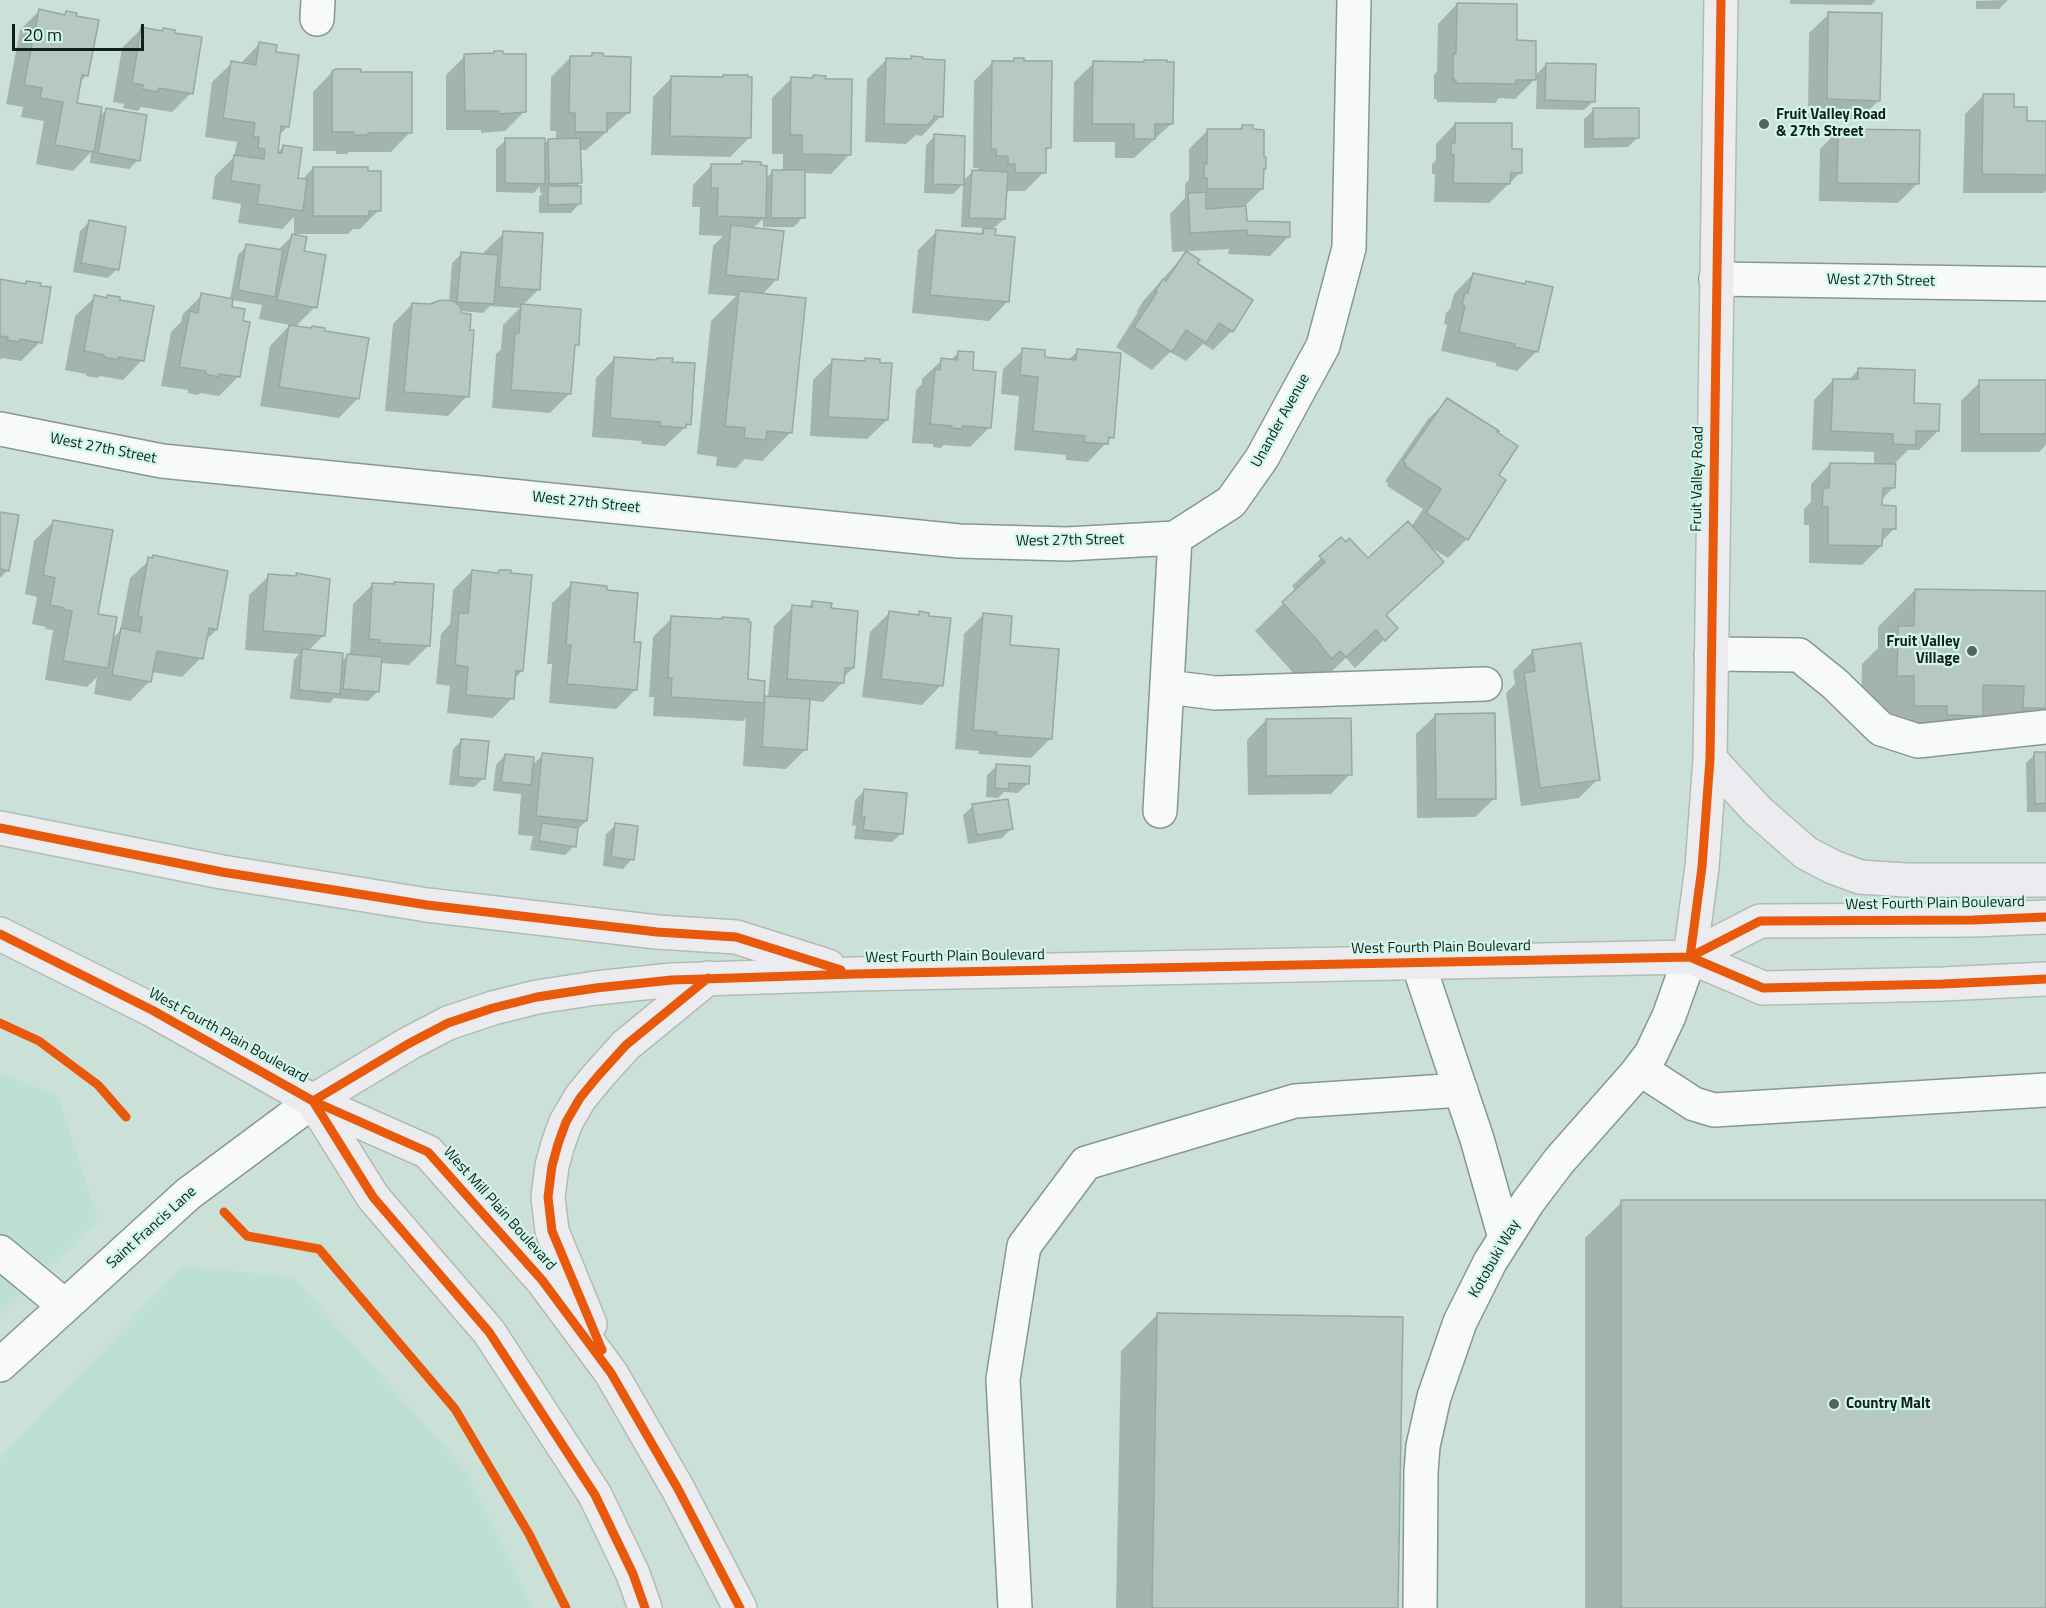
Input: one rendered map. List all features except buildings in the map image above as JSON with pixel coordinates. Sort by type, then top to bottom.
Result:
[{"type":"main road","name":"Fruit Valley Road","points":[[1690,957],[1702,867],[1710,759],[1721,0]]},
{"type":"main road","points":[[1710,759],[1758,811],[1806,853],[1833,867],[1860,877],[1905,880],[2046,880]]},
{"type":"main road","points":[[0,828],[222,872],[427,905],[657,932],[736,938],[855,974]]},
{"type":"main road","name":"West Fourth Plain Boulevard","points":[[1690,957],[1760,921],[1973,920],[2046,917]]},
{"type":"main road","name":"West Fourth Plain Boulevard","points":[[0,934],[152,1010],[313,1101],[408,1044],[448,1023],[493,1008],[537,998],[596,988],[672,980],[855,974],[1690,957],[1763,988],[2046,979]]},
{"type":"main road","points":[[611,1373],[552,1232],[548,1197],[552,1166],[566,1122],[580,1098],[598,1076],[626,1045],[708,978]]},
{"type":"main road","points":[[313,1101],[373,1197],[489,1332],[595,1495],[633,1574],[645,1608]]},
{"type":"main road","name":"West Mill Plain Boulevard","points":[[313,1101],[428,1152],[542,1280],[611,1373],[678,1489],[740,1608]]},
{"type":"street","name":"Unander Avenue","points":[[1175,538],[1231,502],[1262,458],[1323,346],[1349,248],[1354,0]]},
{"type":"street","name":"West 27th Street","points":[[1716,279],[2046,285]]},
{"type":"street","name":"West 27th Street","points":[[0,429],[162,461],[959,541],[1067,544],[1175,538]]},
{"type":"street","points":[[1160,811],[1175,538]]},
{"type":"street","points":[[1711,654],[1799,655],[1835,684],[1881,729],[1918,741],[2046,727]]},
{"type":"street","points":[[1167,687],[1216,693],[1485,684]]},
{"type":"street","name":"Kotobuki Way","points":[[1420,1608],[1423,1446],[1440,1376],[1460,1322],[1505,1238],[1559,1161],[1651,1054],[1661,1035],[1690,957]]},
{"type":"street","points":[[1418,963],[1477,1139],[1505,1238]]},
{"type":"street","points":[[1640,1069],[1694,1104],[1714,1110],[2046,1090]]},
{"type":"street","points":[[1015,1608],[1003,1379],[1024,1246],[1086,1163],[1295,1101],[1461,1090]]},
{"type":"street","name":"Saint Francis Lane","points":[[0,1365],[188,1194],[313,1101]]},
{"type":"street","points":[[0,1252],[65,1306]]},
{"type":"shaded area","points":[[0,1073],[58,1096],[98,1219],[0,1316]]},
{"type":"shaded area","points":[[183,1266],[293,1277],[465,1470],[533,1608],[0,1608],[0,1458]]},
{"type":"cycle path","points":[[1690,957],[1702,867],[1710,759],[1721,0]]},
{"type":"cycle path","points":[[0,828],[222,872],[427,905],[657,932],[736,937],[841,970]]},
{"type":"cycle path","points":[[1690,957],[1760,921],[1973,920],[2046,917]]},
{"type":"cycle path","points":[[0,934],[152,1010],[313,1101],[428,1152],[542,1280],[611,1373],[678,1489],[740,1608]]},
{"type":"cycle path","points":[[313,1101],[408,1044],[448,1023],[537,997],[672,980],[855,974],[1690,957],[1763,988],[2046,979]]},
{"type":"cycle path","points":[[602,1350],[552,1231],[548,1197],[552,1166],[558,1144],[566,1122],[580,1098],[626,1045],[708,978]]},
{"type":"cycle path","points":[[0,1023],[39,1041],[98,1085],[126,1117]]},
{"type":"cycle path","points":[[313,1101],[373,1197],[489,1332],[595,1495],[633,1574],[645,1608]]},
{"type":"cycle path","points":[[224,1212],[247,1236],[319,1249],[455,1409],[529,1534],[566,1608]]},
{"type":"place","name":"Fruit Valley Road & 27th Street","points":[[1764,124]]},
{"type":"place","name":"Fruit Valley Village","points":[[1972,651]]},
{"type":"place","name":"Country Malt","points":[[1834,1404]]}]
